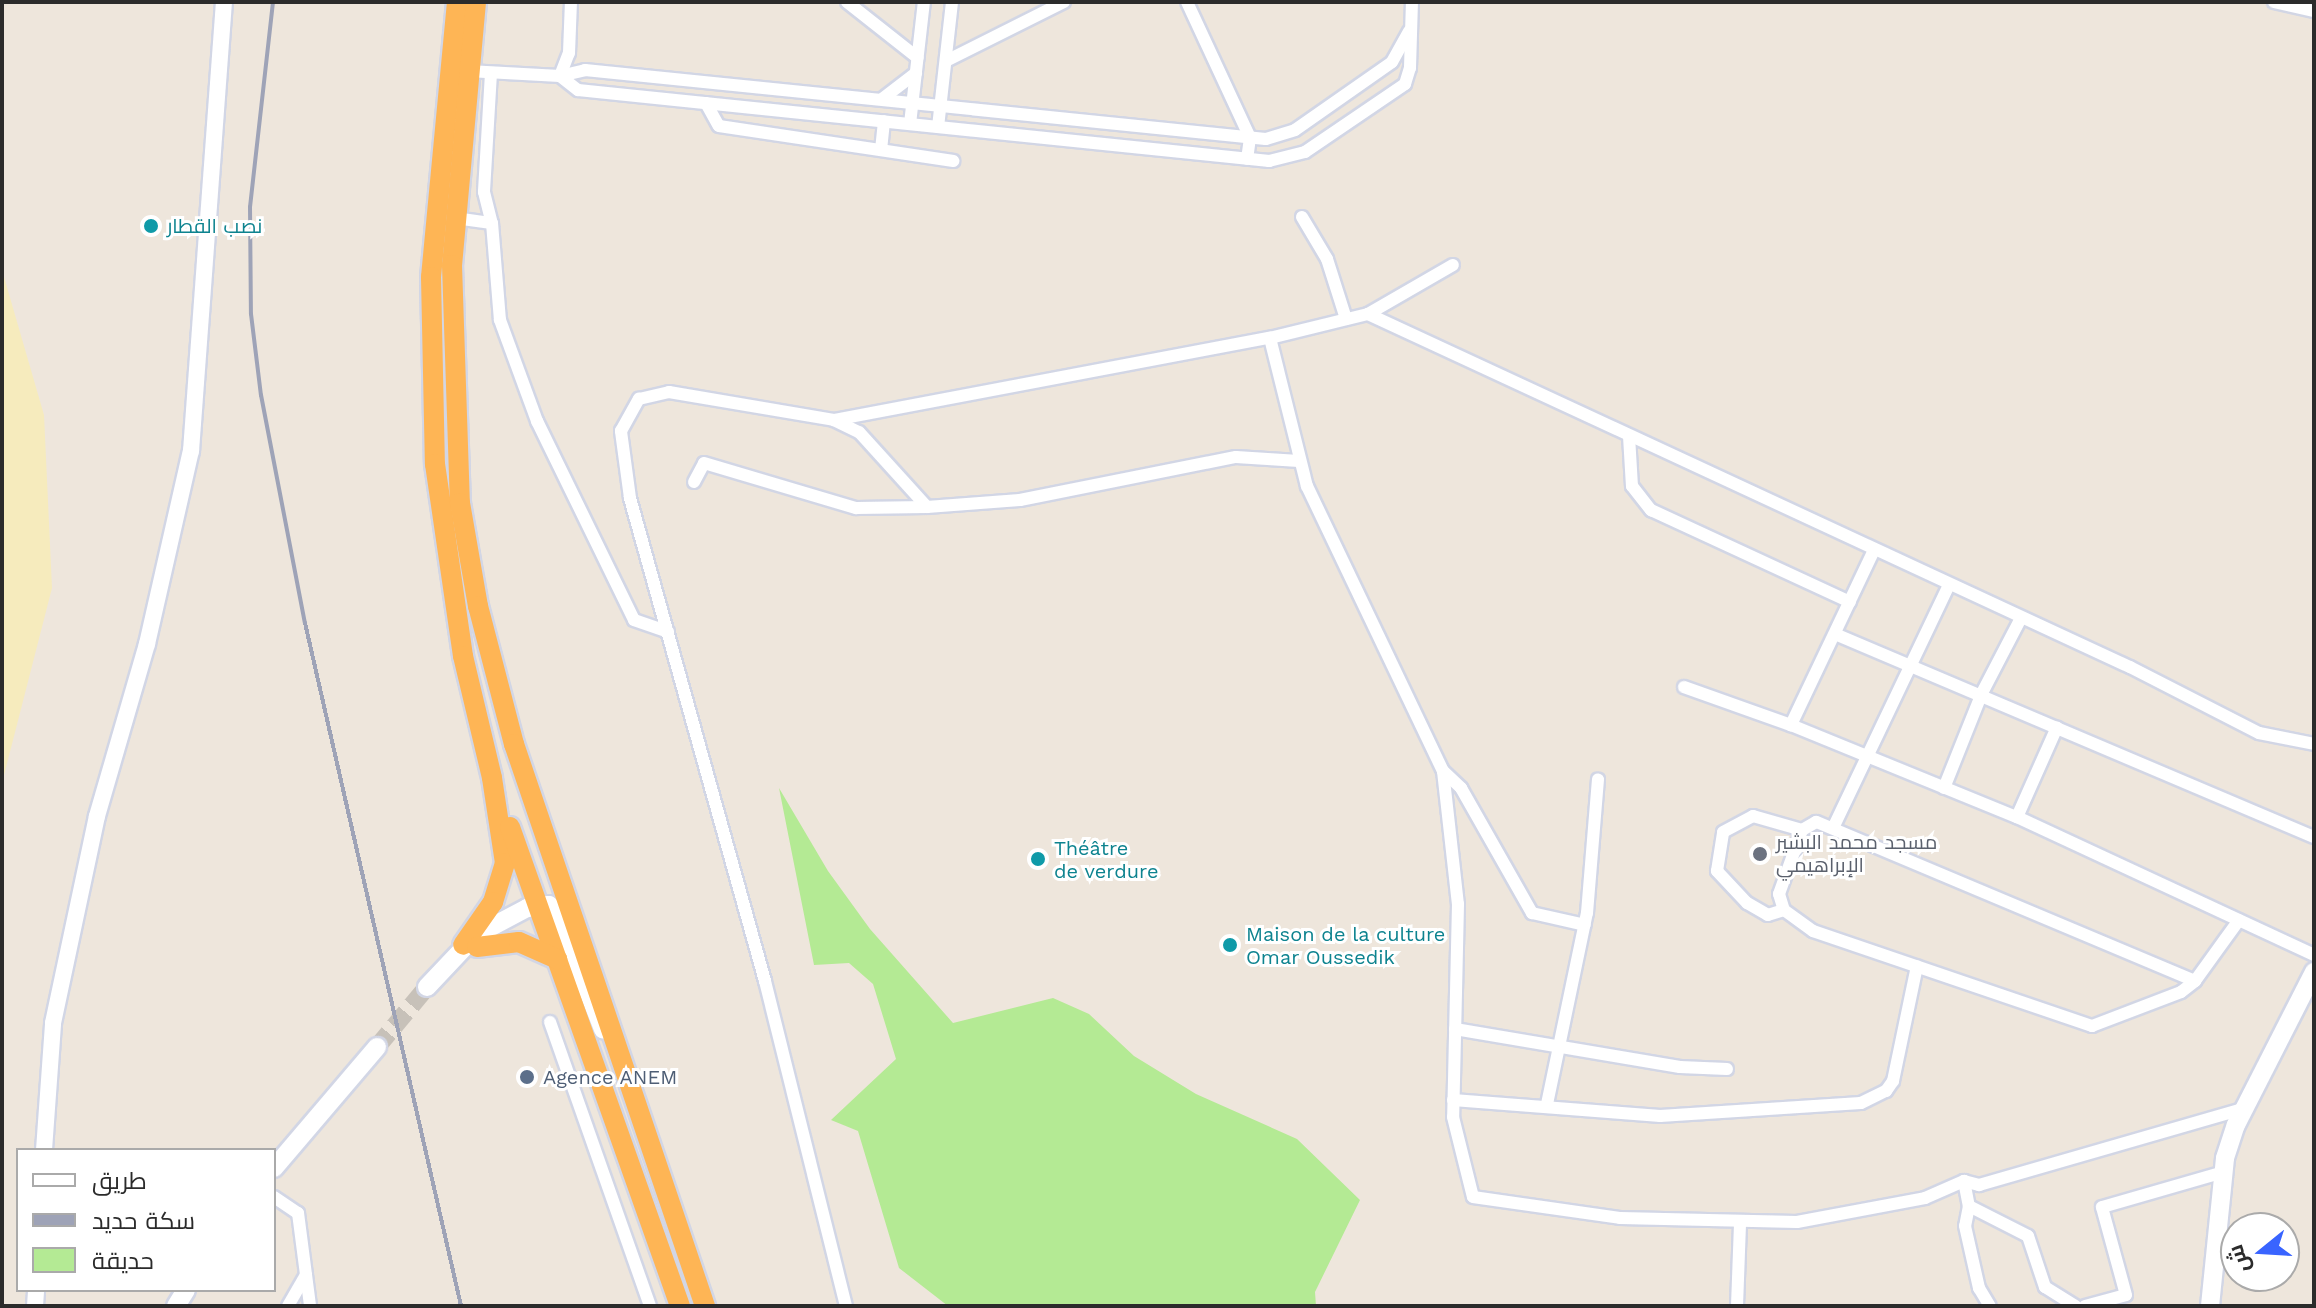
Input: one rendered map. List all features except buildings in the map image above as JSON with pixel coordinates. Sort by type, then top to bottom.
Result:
[{"type":"highway","points":[[457,2],[431,277],[435,464],[463,656],[492,778],[504,870],[493,902],[470,946]]},
{"type":"highway","points":[[476,2],[455,218],[452,380],[460,503],[478,606],[510,731],[559,885],[705,1306]]},
{"type":"highway","points":[[492,778],[542,907],[557,959],[680,1306]]},
{"type":"highway","points":[[470,946],[519,942],[557,959]]},
{"type":"main road","points":[[470,946],[542,907],[559,885]]},
{"type":"main road","points":[[542,907],[558,915],[587,995],[626,1077]]},
{"type":"main road","points":[[2210,1306],[2224,1172],[2245,1108],[2314,972]]},
{"type":"main road","points":[[276,1166],[377,1047]]},
{"type":"street","points":[[44,1148],[56,1008],[97,816],[147,644],[191,451],[224,2]]},
{"type":"street","points":[[560,76],[569,53],[571,2]]},
{"type":"street","points":[[847,2],[917,66]]},
{"type":"street","points":[[910,124],[924,2]]},
{"type":"street","points":[[938,127],[952,2]]},
{"type":"street","points":[[882,99],[917,66],[945,65],[1062,2]]},
{"type":"street","points":[[1187,2],[1250,138],[1247,159]]},
{"type":"street","points":[[560,76],[578,90],[1269,161],[1305,152],[1405,84],[1410,68],[1412,2]]},
{"type":"street","points":[[2274,2],[2314,11]]},
{"type":"street","points":[[468,71],[560,76],[585,70],[1250,138],[1295,130],[1392,62],[1409,31]]},
{"type":"street","points":[[491,73],[484,192],[492,223],[500,320],[537,421],[634,620],[668,632]]},
{"type":"street","points":[[706,103],[719,126],[953,161]]},
{"type":"street","points":[[464,107],[488,108]]},
{"type":"street","points":[[881,150],[884,121]]},
{"type":"street","points":[[1302,217],[1327,259],[1346,319]]},
{"type":"street","points":[[455,218],[492,223]]},
{"type":"street","points":[[834,420],[1270,338],[1368,314],[1453,265]]},
{"type":"street","points":[[1368,314],[2021,618],[2259,733],[2314,744]]},
{"type":"street","points":[[1270,338],[1295,424],[1299,461],[1335,552],[1443,771],[1458,904],[1453,1100],[1457,1140],[1473,1197],[1620,1218],[1740,1224],[1845,1215],[1925,1198],[1964,1181],[1979,1185],[2245,1108]]},
{"type":"street","points":[[846,1306],[765,981],[620,450],[622,425],[634,404],[652,395],[690,392],[834,420],[859,432],[927,507]]},
{"type":"street","points":[[1629,436],[1632,486],[1651,510],[1850,602]]},
{"type":"street","points":[[694,482],[704,463],[856,508],[927,507],[1020,500],[1236,457],[1299,461]]},
{"type":"street","points":[[1791,725],[1874,550]]},
{"type":"street","points":[[1834,826],[1949,585]]},
{"type":"street","points":[[1944,788],[1982,693],[2021,618]]},
{"type":"street","points":[[1835,634],[1982,693],[2314,837]]},
{"type":"street","points":[[1684,687],[1791,725],[2017,817],[2314,955]]},
{"type":"street","points":[[2017,817],[2057,727]]},
{"type":"street","points":[[1443,771],[1461,788],[1532,913],[1585,925]]},
{"type":"street","points":[[1547,1104],[1557,1042],[1585,925],[1598,779]]},
{"type":"street","points":[[1784,910],[1768,915],[1747,903],[1717,871],[1723,832],[1753,816],[1802,830]]},
{"type":"street","points":[[1768,915],[1779,894],[1802,830],[1816,822],[1834,826],[2195,981]]},
{"type":"street","points":[[1779,894],[1784,910],[1813,931],[2092,1026],[2165,1002],[2195,981],[2239,920]]},
{"type":"street","points":[[1453,1100],[1547,1104],[1660,1116],[1861,1103],[1886,1091],[1893,1081],[1917,966]]},
{"type":"street","points":[[550,1022],[650,1306]]},
{"type":"street","points":[[1455,1029],[1557,1042],[1680,1067],[1727,1069]]},
{"type":"street","points":[[2085,1306],[2126,1295],[2102,1207],[2224,1172]]},
{"type":"street","points":[[1964,1181],[1969,1206],[1965,1226],[1979,1288],[1990,1306]]},
{"type":"street","points":[[276,1198],[298,1213],[310,1306]]},
{"type":"street","points":[[1969,1206],[2028,1236],[2045,1287],[2076,1306]]},
{"type":"street","points":[[1737,1306],[1740,1224]]},
{"type":"street","points":[[288,1306],[306,1275]]},
{"type":"green space","points":[[779,788],[828,871],[870,929],[953,1023],[1053,998],[1089,1014],[1134,1056],[1196,1094],[1297,1139],[1360,1200],[1315,1292],[1316,1306],[948,1306],[899,1268],[858,1131],[831,1120],[896,1059],[873,984],[849,963],[814,965]]},
{"type":"sand","points":[[2,270],[44,415],[52,588],[2,783]]},
{"type":"tunnel","points":[[377,1047],[427,987]]},
{"type":"railway","points":[[273,2],[250,207],[251,314],[261,395],[305,623],[461,1306]]},
{"type":"place","name":"نصب القطار","points":[[151,226]]},
{"type":"place","name":"مسجد محمد البشير الإبراهيمي","points":[[1760,854]]},
{"type":"place","name":"Théâtre de verdure","points":[[1038,859]]},
{"type":"place","name":"Maison de la culture Omar Oussedik","points":[[1230,945]]},
{"type":"place","name":"Agence ANEM","points":[[527,1077]]}]
